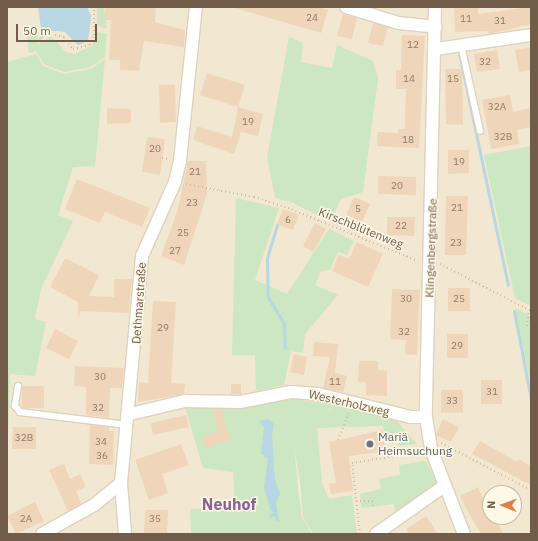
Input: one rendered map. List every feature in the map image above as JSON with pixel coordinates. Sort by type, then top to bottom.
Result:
[{"type":"street","name":"Dethmarstraße","points":[[125,534],[122,482],[129,420],[142,256],[175,182],[196,7]]},
{"type":"street","points":[[346,7],[399,23],[436,27]]},
{"type":"street","name":"Klingenbergstraße","points":[[435,7],[436,49],[426,417],[431,450],[464,534]]},
{"type":"street","points":[[436,49],[531,35]]},
{"type":"street","name":"Westerholzweg","points":[[129,420],[185,401],[240,402],[291,392],[318,394],[411,418],[426,417]]},
{"type":"street","points":[[42,534],[94,505],[122,482]]},
{"type":"street","points":[[376,534],[444,486]]},
{"type":"lane","points":[[461,45],[480,131]]},
{"type":"lane","points":[[18,386],[15,406],[20,412],[129,420]]},
{"type":"path","points":[[54,35],[64,37],[73,49],[90,45],[94,35],[94,7]]},
{"type":"path","name":"Kirschblütenweg","points":[[175,182],[254,197],[281,206],[365,242],[423,263],[436,262],[530,311]]},
{"type":"path","points":[[527,326],[530,311]]},
{"type":"path","points":[[338,440],[353,403]]},
{"type":"path","points":[[428,436],[531,490]]},
{"type":"path","points":[[360,534],[352,463],[431,450]]},
{"type":"path","points":[[356,500],[372,501],[373,507]]},
{"type":"shaded area","points":[[7,7],[531,7],[531,534],[312,534],[302,517],[299,481],[233,472],[235,508],[190,509],[191,534],[7,534]]},
{"type":"green space","points":[[97,7],[104,7],[107,29],[97,25]]},
{"type":"green space","points":[[38,30],[38,44],[51,36],[66,52],[74,54],[92,46],[98,32],[107,34],[105,57],[90,67],[64,72],[44,64],[36,51],[29,53],[27,32]]},
{"type":"green space","points":[[289,37],[303,43],[301,62],[332,68],[337,45],[373,61],[378,78],[363,192],[341,199],[330,221],[291,202],[275,198],[267,157]]},
{"type":"green space","points":[[36,54],[43,66],[64,74],[91,69],[105,59],[95,166],[73,167],[58,215],[73,221],[41,289],[35,319],[46,322],[35,376],[10,374],[7,465],[7,62]]},
{"type":"green space","points":[[531,146],[531,306],[515,298],[484,155]]},
{"type":"green space","points":[[236,198],[279,208],[255,280],[287,294],[329,229],[354,241],[347,255],[338,252],[330,270],[321,271],[315,285],[338,295],[305,334],[303,353],[291,351],[284,385],[256,391],[255,355],[232,355]]},
{"type":"green space","points":[[515,308],[531,316],[531,385]]},
{"type":"green space","points":[[283,398],[333,404],[322,420],[334,404],[397,421],[417,444],[399,446],[397,437],[386,439],[383,426],[317,428],[322,483],[329,499],[352,495],[357,534],[313,534],[303,517],[300,480],[293,442],[302,517],[312,534],[191,534],[190,509],[235,507],[233,472],[203,468],[185,407],[231,409]]},
{"type":"green space","points":[[426,461],[443,496],[397,526],[394,504],[362,508],[360,494],[381,489],[379,479],[400,475],[399,465]]},
{"type":"water","points":[[38,7],[87,7],[91,16],[88,41],[78,45],[65,32],[51,31],[39,41],[41,28]]},
{"type":"water","points":[[268,419],[274,424],[272,435],[275,480],[280,494],[276,503],[279,521],[276,521],[274,513],[270,509],[264,487],[268,458],[261,454],[264,427],[259,421]]},
{"type":"building","points":[[105,7],[156,7],[155,22],[185,30],[184,47],[144,41],[139,71],[120,70],[120,60],[109,60],[111,20],[105,20]]},
{"type":"building","points":[[232,7],[318,7],[328,10],[321,33]]},
{"type":"building","points":[[454,7],[478,7],[478,14],[531,7],[531,24],[489,34],[489,31],[455,32]]},
{"type":"building","points":[[343,14],[357,18],[352,39],[337,36]]},
{"type":"building","points":[[373,23],[388,27],[383,46],[368,43]]},
{"type":"building","points":[[402,35],[425,36],[419,148],[377,146],[378,132],[398,133],[398,129],[405,129],[406,89],[396,89],[396,70],[401,70]]},
{"type":"building","points":[[531,47],[531,70],[519,72],[515,50]]},
{"type":"building","points":[[497,50],[500,69],[477,72],[474,54]]},
{"type":"building","points":[[445,69],[462,69],[463,125],[446,124]]},
{"type":"building","points":[[207,73],[245,85],[238,107],[200,95]]},
{"type":"building","points":[[159,85],[175,85],[176,122],[160,123]]},
{"type":"building","points":[[510,95],[513,112],[531,108],[531,127],[517,130],[519,144],[491,149],[482,100]]},
{"type":"building","points":[[238,107],[263,114],[258,136],[241,132],[234,154],[193,140],[197,126],[232,137]]},
{"type":"building","points":[[107,108],[131,109],[131,123],[107,124]]},
{"type":"building","points":[[147,137],[165,139],[160,175],[142,172]]},
{"type":"building","points":[[448,150],[469,150],[469,173],[448,174]]},
{"type":"building","points":[[188,161],[206,161],[207,194],[184,265],[161,256],[177,212]]},
{"type":"building","points":[[378,176],[416,177],[416,195],[378,194]]},
{"type":"building","points":[[77,179],[150,208],[142,227],[105,212],[100,223],[65,209]]},
{"type":"building","points":[[446,196],[468,196],[466,255],[445,255]]},
{"type":"building","points":[[354,197],[370,204],[362,222],[346,215]]},
{"type":"building","points":[[283,209],[299,215],[293,230],[277,224]]},
{"type":"building","points":[[387,217],[415,217],[414,236],[387,235]]},
{"type":"building","points":[[315,223],[326,229],[313,252],[303,246]]},
{"type":"building","points":[[357,242],[383,254],[368,287],[332,271],[339,255],[349,259]]},
{"type":"building","points":[[65,258],[99,275],[89,296],[114,297],[114,279],[132,279],[129,313],[81,311],[78,318],[78,302],[50,287]]},
{"type":"building","points":[[448,288],[470,288],[470,311],[448,311]]},
{"type":"building","points":[[392,289],[420,290],[417,355],[405,354],[406,340],[390,339]]},
{"type":"building","points":[[153,301],[176,302],[171,383],[185,384],[184,394],[138,402],[139,382],[148,383]]},
{"type":"building","points":[[55,329],[78,341],[69,359],[46,348]]},
{"type":"building","points":[[447,334],[468,334],[468,358],[447,358]]},
{"type":"building","points":[[314,342],[338,344],[335,373],[347,376],[343,392],[323,388],[330,357],[313,356]]},
{"type":"building","points":[[294,354],[307,357],[304,375],[290,372]]},
{"type":"building","points":[[359,361],[378,361],[378,370],[387,371],[387,396],[366,395],[366,382],[358,382]]},
{"type":"building","points":[[75,366],[124,368],[122,388],[110,388],[109,418],[86,415],[86,387],[74,386]]},
{"type":"building","points":[[481,380],[502,380],[502,404],[481,404]]},
{"type":"building","points":[[231,384],[241,384],[241,394],[231,394]]},
{"type":"building","points":[[22,386],[44,386],[44,408],[22,408]]},
{"type":"building","points":[[441,390],[463,390],[463,413],[441,413]]},
{"type":"building","points":[[212,409],[220,409],[231,439],[206,448],[201,437],[219,431]]},
{"type":"building","points":[[186,415],[189,427],[153,435],[151,423]]},
{"type":"building","points":[[443,419],[459,427],[451,442],[436,435]]},
{"type":"building","points":[[90,425],[109,427],[109,431],[114,431],[113,465],[89,464]]},
{"type":"building","points":[[13,427],[36,427],[36,449],[12,449]]},
{"type":"building","points":[[383,430],[386,451],[349,456],[353,491],[331,494],[329,484],[336,483],[329,442]]},
{"type":"building","points":[[480,441],[517,462],[518,459],[531,466],[531,485],[472,454]]},
{"type":"building","points":[[181,444],[189,465],[162,474],[168,493],[149,500],[135,460]]},
{"type":"building","points":[[64,464],[70,479],[80,474],[86,487],[76,491],[81,504],[68,511],[49,470]]},
{"type":"building","points":[[478,487],[482,497],[482,525],[499,525],[503,534],[481,534],[460,496]]},
{"type":"building","points":[[35,502],[44,521],[16,534],[7,516]]},
{"type":"building","points":[[145,510],[168,510],[167,534],[144,534]]},
{"type":"building","points":[[426,516],[438,534],[409,534],[406,529]]},
{"type":"waterway","points":[[458,48],[508,285]]},
{"type":"waterway","points":[[277,225],[267,258],[268,297],[284,324],[285,348]]},
{"type":"waterway","points":[[514,311],[531,399]]},
{"type":"waterway","points":[[270,516],[274,513]]},
{"type":"place","name":"Mariä Heimsuchung","points":[[370,444]]},
{"type":"district","name":"Neuhof","points":[[229,504]]}]
